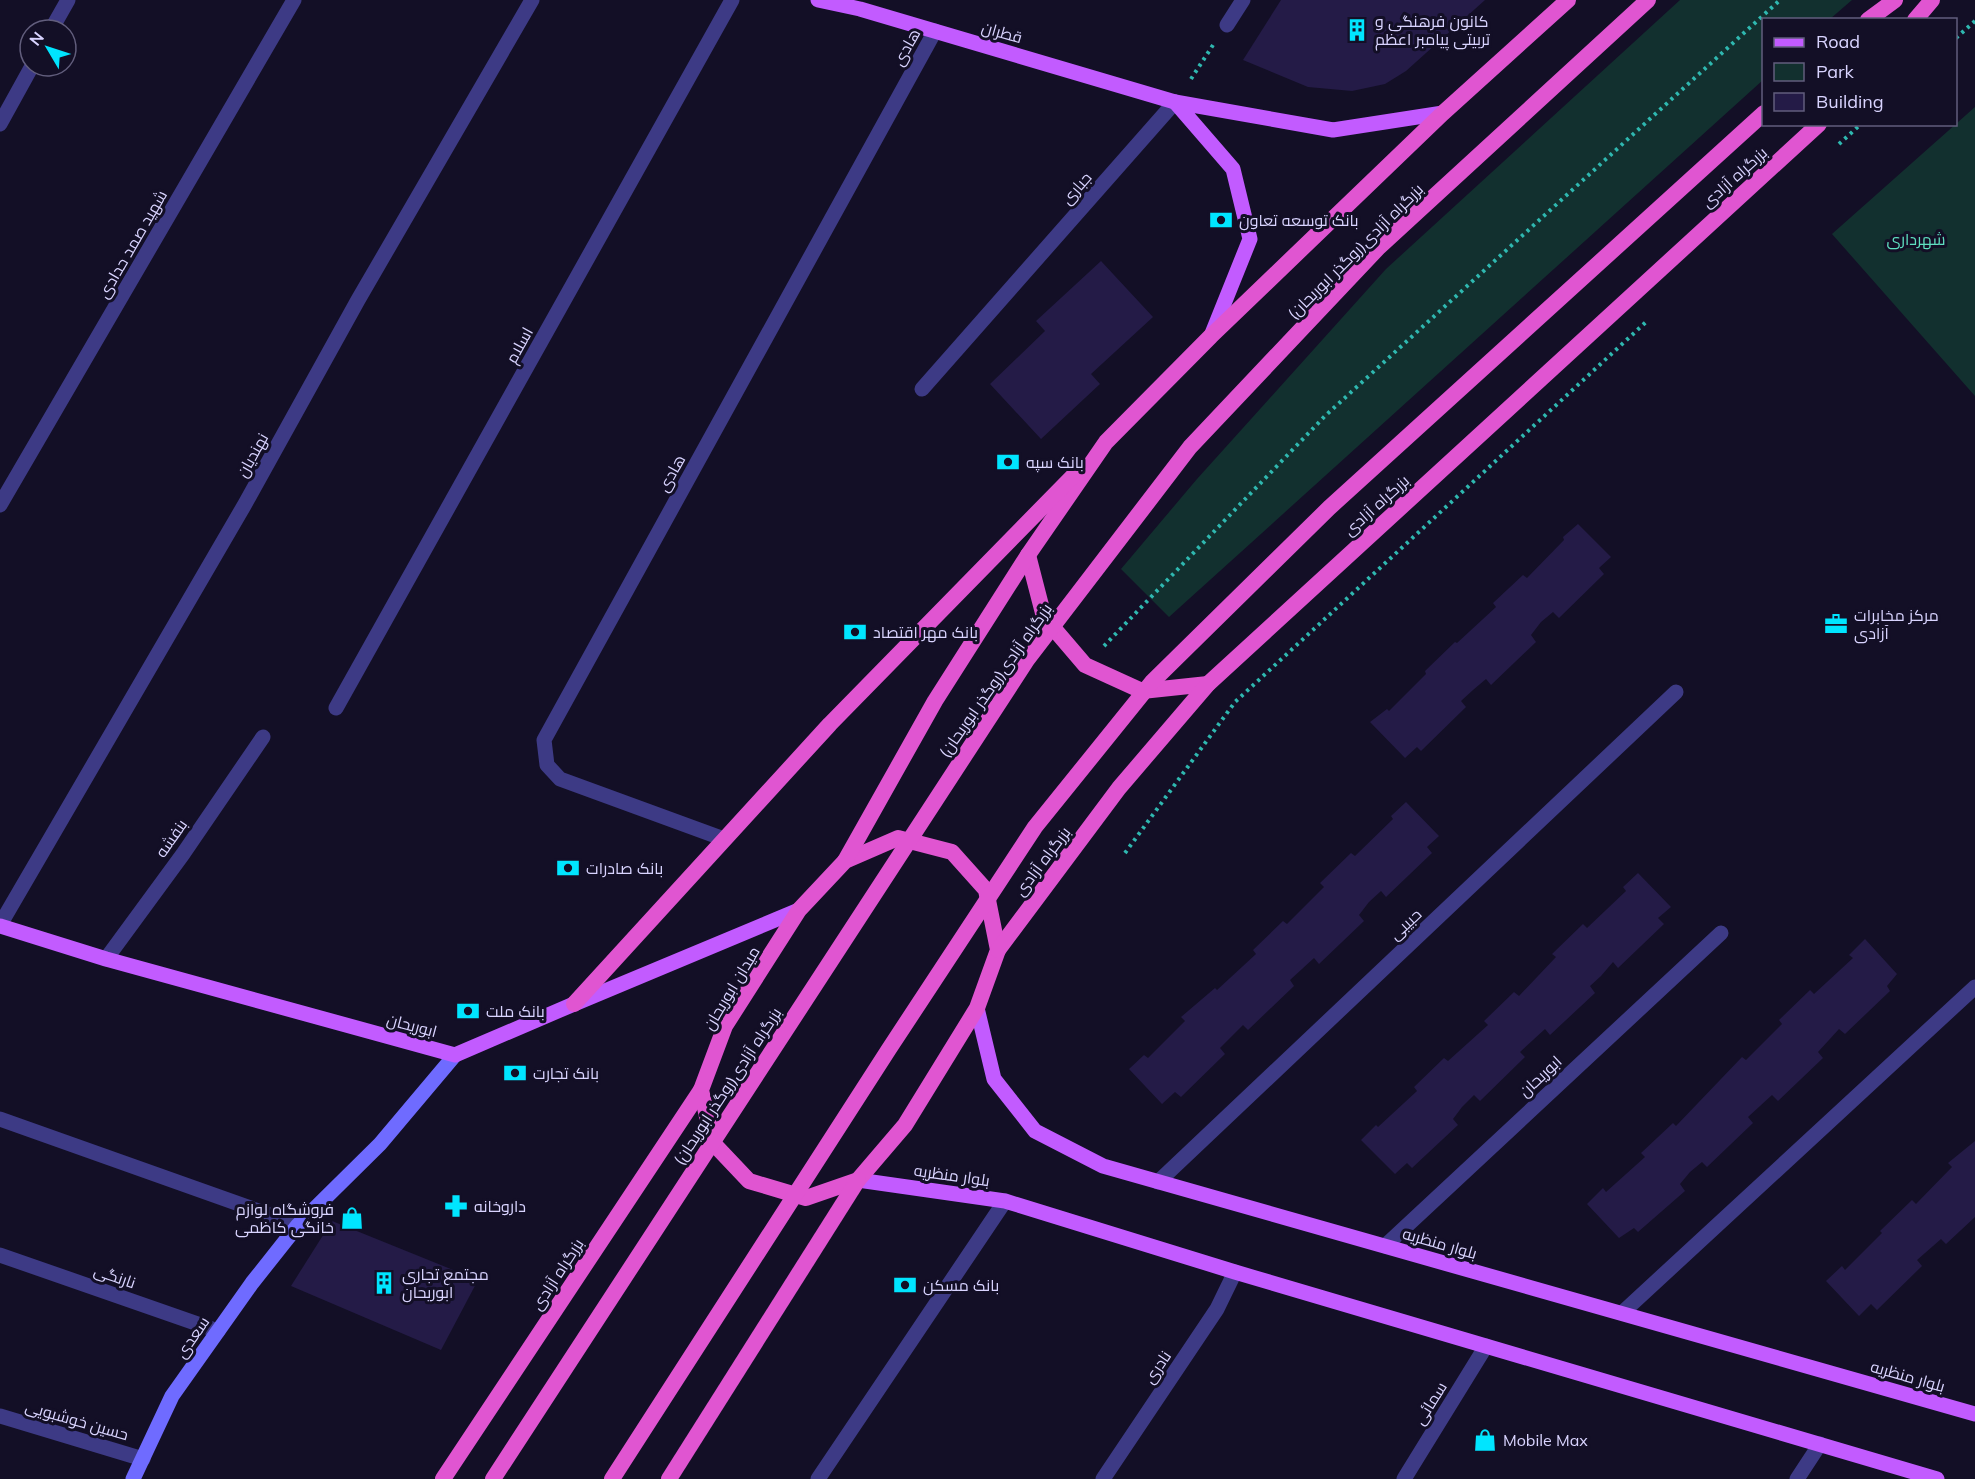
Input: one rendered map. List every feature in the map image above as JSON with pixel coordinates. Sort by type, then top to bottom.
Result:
[{"type":"highway","points":[[574,1004],[830,724],[1106,442],[1211,336],[1443,113],[1568,0]]},
{"type":"highway","name":"بزرگراه آزادی(روگذر ابوریحان)","points":[[493,1479],[1027,660],[1183,456],[1379,247],[1648,0]]},
{"type":"highway","points":[[1871,18],[1894,0]]},
{"type":"highway","points":[[1917,18],[1932,0]]},
{"type":"highway","points":[[612,1479],[882,1059],[1035,827],[1152,682],[1329,508],[1762,115]]},
{"type":"highway","name":"بزرگراه آزادی","points":[[998,950],[1119,788],[1208,684],[1816,126]]},
{"type":"highway","points":[[845,861],[935,701],[1028,555],[1106,442]]},
{"type":"highway","points":[[1028,555],[1044,617],[1084,666],[1142,691],[1208,684]]},
{"type":"highway","name":"میدان ابوریحان","points":[[701,1090],[725,1026],[800,910],[845,861],[898,838],[952,852],[986,890],[998,950]]},
{"type":"highway","points":[[669,1479],[858,1180],[905,1125],[977,1008],[998,950]]},
{"type":"highway","points":[[701,1090],[713,1143],[749,1180],[806,1198],[858,1180]]},
{"type":"highway","name":"بزرگراه آزادی","points":[[443,1479],[701,1090]]},
{"type":"main road","name":"قطران","points":[[818,0],[861,5],[935,31],[1175,102],[1334,130],[1443,113]]},
{"type":"main road","points":[[1175,102],[1233,169],[1250,239],[1211,336]]},
{"type":"main road","points":[[455,1055],[800,910]]},
{"type":"main road","name":"ابوریحان","points":[[0,925],[106,959],[455,1055]]},
{"type":"main road","name":"بلوار منظریه","points":[[977,1008],[994,1079],[1035,1131],[1103,1166],[1975,1414]]},
{"type":"main road","name":"سعدی","points":[[133,1479],[172,1396],[252,1283],[298,1226],[380,1144],[455,1055]]},
{"type":"main road","name":"بلوار منظریه","points":[[858,1180],[1005,1201],[1235,1272],[1937,1479]]},
{"type":"street","points":[[58,18],[68,0]]},
{"type":"street","name":"شهید صمد حدادی","points":[[0,505],[294,0]]},
{"type":"street","name":"نهندیان","points":[[0,925],[245,504],[364,290],[532,0]]},
{"type":"street","name":"اسلام","points":[[336,708],[732,0]]},
{"type":"street","points":[[1227,25],[1243,0]]},
{"type":"street","name":"هادی","points":[[724,839],[560,779],[547,765],[544,740],[935,31]]},
{"type":"street","points":[[0,124],[25,78]]},
{"type":"street","name":"جباری","points":[[922,390],[1175,102]]},
{"type":"street","name":"حبیبی","points":[[1158,1182],[1676,692]]},
{"type":"street","name":"بنفشه","points":[[106,959],[183,854],[263,737]]},
{"type":"street","name":"ابوریحان","points":[[1385,1246],[1721,933]]},
{"type":"street","points":[[1622,1313],[1975,987]]},
{"type":"street","points":[[0,1119],[298,1226]]},
{"type":"street","points":[[818,1479],[1005,1201]]},
{"type":"street","name":"نارنگی","points":[[0,1255],[218,1331]]},
{"type":"street","name":"نادری","points":[[1103,1479],[1217,1309],[1235,1272]]},
{"type":"street","name":"سمائی","points":[[1404,1479],[1486,1346]]},
{"type":"street","name":"حسین خوشبویی","points":[[0,1416],[143,1459]]},
{"type":"street","points":[[1797,1479],[1820,1444]]},
{"type":"path","points":[[1084,666],[1325,416],[1780,0]]},
{"type":"path","points":[[1957,38],[1975,21]]},
{"type":"path","points":[[1175,102],[1227,25]]},
{"type":"path","points":[[1836,147],[1859,126]]},
{"type":"path","points":[[1125,853],[1235,702],[1654,315]]},
{"type":"green space","points":[[1680,0],[1852,0],[1831,18],[1762,18],[1762,81],[1169,617],[1121,569],[1197,479],[1386,269]]},
{"type":"green space","name":"شهرداری","points":[[1975,107],[1975,396],[1832,234],[1954,126],[1957,126],[1957,123]]},
{"type":"building","name":"کانون فرهنگی و تربیتی پیامبر اعظم","points":[[1281,0],[1485,0],[1406,71],[1385,84],[1352,91],[1308,87],[1243,60]]},
{"type":"building","points":[[1101,261],[1153,317],[1091,374],[1100,384],[1041,439],[990,384],[1045,331],[1036,321]]},
{"type":"building","points":[[1578,524],[1611,557],[1599,568],[1604,574],[1559,618],[1553,612],[1541,622],[1531,635],[1536,642],[1491,685],[1486,679],[1473,690],[1461,701],[1466,707],[1421,751],[1417,747],[1405,758],[1370,722],[1387,709],[1389,711],[1426,674],[1425,671],[1496,607],[1493,603],[1523,575],[1527,578],[1564,540],[1563,537]]},
{"type":"building","points":[[1406,802],[1439,836],[1427,847],[1432,853],[1386,897],[1381,891],[1369,902],[1359,915],[1364,921],[1319,964],[1314,958],[1290,980],[1294,986],[1248,1030],[1243,1025],[1220,1048],[1225,1054],[1181,1097],[1175,1092],[1162,1104],[1129,1069],[1144,1055],[1148,1058],[1185,1021],[1181,1017],[1215,988],[1217,990],[1256,954],[1253,950],[1283,921],[1287,924],[1324,887],[1320,883],[1351,853],[1355,856],[1393,819],[1391,816]]},
{"type":"building","points":[[1638,873],[1671,907],[1658,918],[1664,924],[1618,968],[1613,962],[1590,986],[1595,993],[1550,1035],[1545,1029],[1520,1052],[1525,1057],[1480,1101],[1474,1095],[1453,1119],[1458,1125],[1412,1168],[1407,1163],[1395,1174],[1361,1140],[1417,1091],[1414,1087],[1444,1058],[1448,1061],[1488,1025],[1484,1021],[1514,992],[1519,996],[1556,957],[1552,954],[1583,924],[1587,928],[1626,891],[1623,887]]},
{"type":"building","points":[[1865,939],[1897,974],[1887,986],[1890,991],[1845,1034],[1839,1029],[1818,1052],[1823,1058],[1778,1101],[1772,1095],[1748,1117],[1753,1123],[1707,1167],[1702,1162],[1690,1172],[1680,1184],[1685,1191],[1638,1232],[1634,1228],[1619,1238],[1587,1204],[1603,1188],[1606,1192],[1645,1157],[1641,1153],[1673,1123],[1676,1126],[1742,1057],[1746,1060],[1782,1024],[1779,1020],[1810,990],[1814,994],[1853,958],[1849,955]]},
{"type":"building","points":[[1975,1141],[1975,1217],[1946,1244],[1941,1239],[1917,1260],[1922,1266],[1877,1310],[1871,1304],[1859,1316],[1826,1281],[1842,1266],[1845,1270],[1912,1200],[1916,1204],[1952,1167],[1948,1163]]},
{"type":"building","name":"مجتمع تجاری ابوریحان","points":[[332,1221],[478,1280],[441,1350],[291,1286]]},
{"type":"place","name":"کانون فرهنگی و تربیتی پیامبر اعظم","points":[[1357,30]]},
{"type":"place","name":"بانک توسعه تعاون","points":[[1221,220]]},
{"type":"place","name":"بانک سپه","points":[[1008,462]]},
{"type":"place","name":"مرکز مخابرات آزادی","points":[[1836,624]]},
{"type":"place","name":"بانک مهر اقتصاد","points":[[855,632]]},
{"type":"place","name":"بانک صادرات","points":[[568,868]]},
{"type":"place","name":"بانک ملت","points":[[468,1011]]},
{"type":"place","name":"بانک تجارت","points":[[515,1073]]},
{"type":"place","name":"داروخانه","points":[[456,1206]]},
{"type":"place","name":"فروشگاه لوازم خانگی کاظمی","points":[[352,1218]]},
{"type":"place","name":"مجتمع تجاری ابوریحان","points":[[384,1283]]},
{"type":"place","name":"بانک مسکن","points":[[905,1285]]},
{"type":"place","name":"Mobile Max","points":[[1485,1440]]}]
